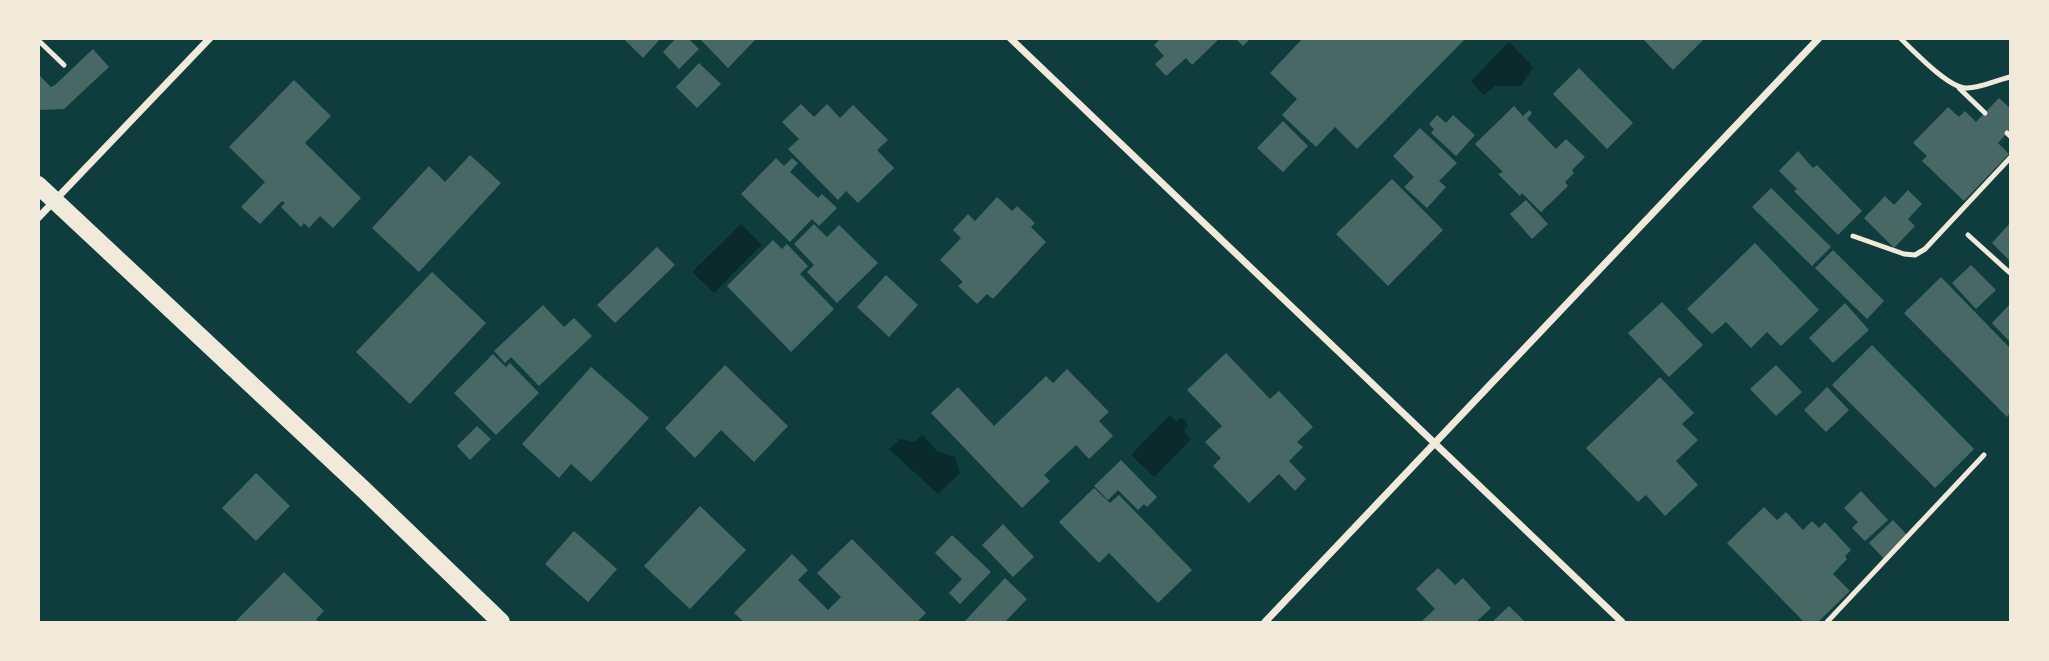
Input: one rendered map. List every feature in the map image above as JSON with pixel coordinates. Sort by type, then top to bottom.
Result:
[{"type":"main road","points":[[38,184],[501,622]]},
{"type":"street","points":[[38,218],[210,38]]},
{"type":"street","points":[[1010,38],[1622,622]]},
{"type":"street","points":[[1265,622],[1819,38]]},
{"type":"lane","points":[[1900,38],[1985,113]]},
{"type":"lane","points":[[38,40],[64,65]]},
{"type":"lane","points":[[1959,88],[2011,77]]},
{"type":"lane","points":[[1853,236],[1904,254],[1915,255],[1925,250],[2011,159]]},
{"type":"lane","points":[[1968,235],[2011,273]]},
{"type":"lane","points":[[1827,622],[1984,455]]},
{"type":"water","points":[[1509,42],[1533,67],[1521,86],[1495,86],[1484,95],[1471,81]]},
{"type":"water","points":[[741,224],[762,245],[714,293],[692,272]]},
{"type":"water","points":[[1170,415],[1176,421],[1179,418],[1184,419],[1188,425],[1184,431],[1191,439],[1154,477],[1131,455]]},
{"type":"water","points":[[922,435],[938,452],[955,457],[960,473],[938,494],[889,449],[900,439],[915,442]]},
{"type":"building","points":[[623,38],[661,38],[643,58]]},
{"type":"building","points":[[676,38],[688,38],[699,49],[679,69],[663,52]]},
{"type":"building","points":[[699,38],[757,38],[728,68]]},
{"type":"building","points":[[1161,38],[1220,38],[1192,65],[1186,58],[1166,76],[1155,64],[1164,56],[1154,45]]},
{"type":"building","points":[[1235,38],[1251,38],[1243,46]]},
{"type":"building","points":[[1303,38],[1466,38],[1357,149],[1335,127],[1316,147],[1282,115],[1297,99],[1270,73]]},
{"type":"building","points":[[1642,38],[1705,38],[1673,70]]},
{"type":"building","points":[[93,49],[109,67],[64,109],[38,108],[38,74],[51,87]]},
{"type":"building","points":[[699,63],[721,84],[697,108],[676,87]]},
{"type":"building","points":[[1579,68],[1633,123],[1607,149],[1553,94]]},
{"type":"building","points":[[294,80],[331,116],[305,143],[361,198],[333,228],[320,216],[309,228],[304,223],[301,227],[281,207],[285,203],[282,201],[260,224],[241,207],[265,182],[229,147]]},
{"type":"building","points":[[1999,98],[2010,108],[2010,130],[1998,143],[2009,154],[1964,201],[1922,161],[1927,156],[1913,143],[1948,107],[1959,117],[1965,111],[1976,122]]},
{"type":"building","points":[[801,104],[814,117],[827,104],[840,118],[853,105],[888,140],[877,150],[894,168],[858,203],[846,191],[838,200],[788,149],[799,139],[782,122]]},
{"type":"building","points":[[1514,106],[1523,116],[1529,110],[1532,113],[1527,119],[1556,149],[1566,139],[1585,157],[1572,170],[1574,173],[1565,182],[1568,186],[1541,212],[1498,174],[1503,172],[1475,144]]},
{"type":"building","points":[[1437,115],[1446,123],[1453,115],[1475,135],[1456,156],[1431,133],[1434,129],[1429,124]]},
{"type":"building","points":[[1283,121],[1308,146],[1283,172],[1257,148]]},
{"type":"building","points":[[1420,128],[1457,163],[1439,181],[1446,187],[1427,208],[1404,187],[1414,177],[1393,156]]},
{"type":"building","points":[[1798,151],[1813,168],[1817,165],[1862,211],[1838,235],[1794,191],[1797,189],[1779,171]]},
{"type":"building","points":[[470,155],[501,183],[419,272],[372,228],[429,166],[445,182]]},
{"type":"building","points":[[776,158],[784,166],[792,158],[798,163],[790,172],[818,198],[822,194],[837,208],[819,226],[812,219],[790,242],[741,194]]},
{"type":"building","points":[[1392,179],[1443,230],[1388,286],[1336,234]]},
{"type":"building","points":[[1771,188],[1831,247],[1812,266],[1752,207]]},
{"type":"building","points":[[1908,190],[1922,204],[1908,219],[1915,226],[1894,248],[1864,218],[1885,196],[1894,205]]},
{"type":"building","points":[[997,197],[1012,211],[1017,206],[1035,223],[1031,227],[1046,242],[993,299],[987,294],[977,304],[958,286],[963,282],[940,260],[961,238],[953,230],[968,214],[975,221]]},
{"type":"building","points":[[1526,200],[1548,224],[1532,239],[1510,214]]},
{"type":"building","points":[[2010,223],[2010,261],[1992,243]]},
{"type":"building","points":[[814,224],[827,237],[839,225],[878,263],[837,303],[807,272],[814,265],[794,244]]},
{"type":"building","points":[[773,240],[782,249],[787,244],[808,266],[800,274],[834,309],[791,352],[727,286]]},
{"type":"building","points":[[1755,243],[1819,310],[1781,346],[1767,332],[1751,348],[1726,322],[1712,334],[1687,309]]},
{"type":"building","points":[[657,247],[675,265],[615,323],[597,305]]},
{"type":"building","points":[[1833,250],[1884,301],[1867,319],[1815,268]]},
{"type":"building","points":[[1971,265],[1996,290],[1976,309],[1952,283]]},
{"type":"building","points":[[432,272],[486,323],[410,404],[356,352]]},
{"type":"building","points":[[886,275],[918,305],[889,337],[857,307]]},
{"type":"building","points":[[1941,277],[2010,348],[2010,413],[2007,417],[1904,313]]},
{"type":"building","points":[[1662,302],[1703,345],[1669,377],[1628,333]]},
{"type":"building","points":[[1845,303],[1869,330],[1833,363],[1809,338]]},
{"type":"building","points":[[2010,304],[2010,342],[1992,323]]},
{"type":"building","points":[[543,305],[564,327],[574,318],[592,336],[539,386],[511,357],[505,363],[494,351]]},
{"type":"building","points":[[1872,345],[1974,449],[1935,488],[1832,385]]},
{"type":"building","points":[[1226,353],[1270,399],[1279,391],[1313,427],[1297,442],[1303,447],[1289,461],[1306,479],[1295,491],[1279,474],[1249,503],[1213,466],[1221,458],[1205,442],[1222,426],[1187,390]]},
{"type":"building","points":[[493,354],[506,367],[510,363],[539,393],[496,435],[454,393]]},
{"type":"building","points":[[725,365],[788,426],[754,462],[721,430],[695,458],[665,428]]},
{"type":"building","points":[[1776,365],[1802,392],[1776,416],[1750,389]]},
{"type":"building","points":[[591,367],[649,418],[591,482],[571,464],[559,478],[522,444]]},
{"type":"building","points":[[1067,369],[1109,412],[1099,421],[1113,436],[1089,459],[1076,445],[1044,475],[1050,481],[1022,508],[931,413],[958,387],[994,426],[1046,376],[1053,383]]},
{"type":"building","points":[[1660,377],[1694,413],[1682,424],[1698,440],[1676,461],[1698,485],[1665,516],[1646,495],[1638,502],[1586,448]]},
{"type":"building","points":[[1827,387],[1849,410],[1826,432],[1804,410]]},
{"type":"building","points":[[477,426],[491,439],[470,460],[457,446]]},
{"type":"building","points":[[1121,460],[1157,497],[1147,507],[1144,504],[1138,510],[1118,490],[1108,500],[1094,486]]},
{"type":"building","points":[[256,473],[290,506],[256,541],[222,508]]},
{"type":"building","points":[[1094,488],[1110,503],[1119,495],[1192,570],[1158,603],[1109,553],[1099,563],[1059,522]]},
{"type":"building","points":[[1861,491],[1888,520],[1865,541],[1852,528],[1858,522],[1844,508]]},
{"type":"building","points":[[700,506],[746,550],[690,609],[644,566]]},
{"type":"building","points":[[1764,507],[1777,520],[1786,512],[1803,530],[1812,521],[1819,528],[1825,522],[1851,550],[1845,556],[1847,559],[1833,574],[1850,591],[1818,622],[1804,622],[1727,543]]},
{"type":"building","points":[[1893,520],[1908,536],[1884,559],[1869,543]]},
{"type":"building","points":[[1003,524],[1034,557],[1013,577],[982,545]]},
{"type":"building","points":[[574,531],[617,569],[588,602],[545,564]]},
{"type":"building","points":[[952,535],[991,572],[960,604],[949,593],[962,579],[935,553]]},
{"type":"building","points":[[852,539],[926,613],[917,622],[744,622],[734,613],[792,554],[808,570],[798,580],[828,610],[841,597],[817,573]]},
{"type":"building","points":[[1438,568],[1455,585],[1463,578],[1491,608],[1476,622],[1421,622],[1435,609],[1416,589]]},
{"type":"building","points":[[284,572],[324,611],[316,619],[319,622],[235,622]]},
{"type":"building","points":[[1005,578],[1027,599],[1005,622],[964,622]]},
{"type":"building","points":[[1509,606],[1525,622],[1492,622]]}]
